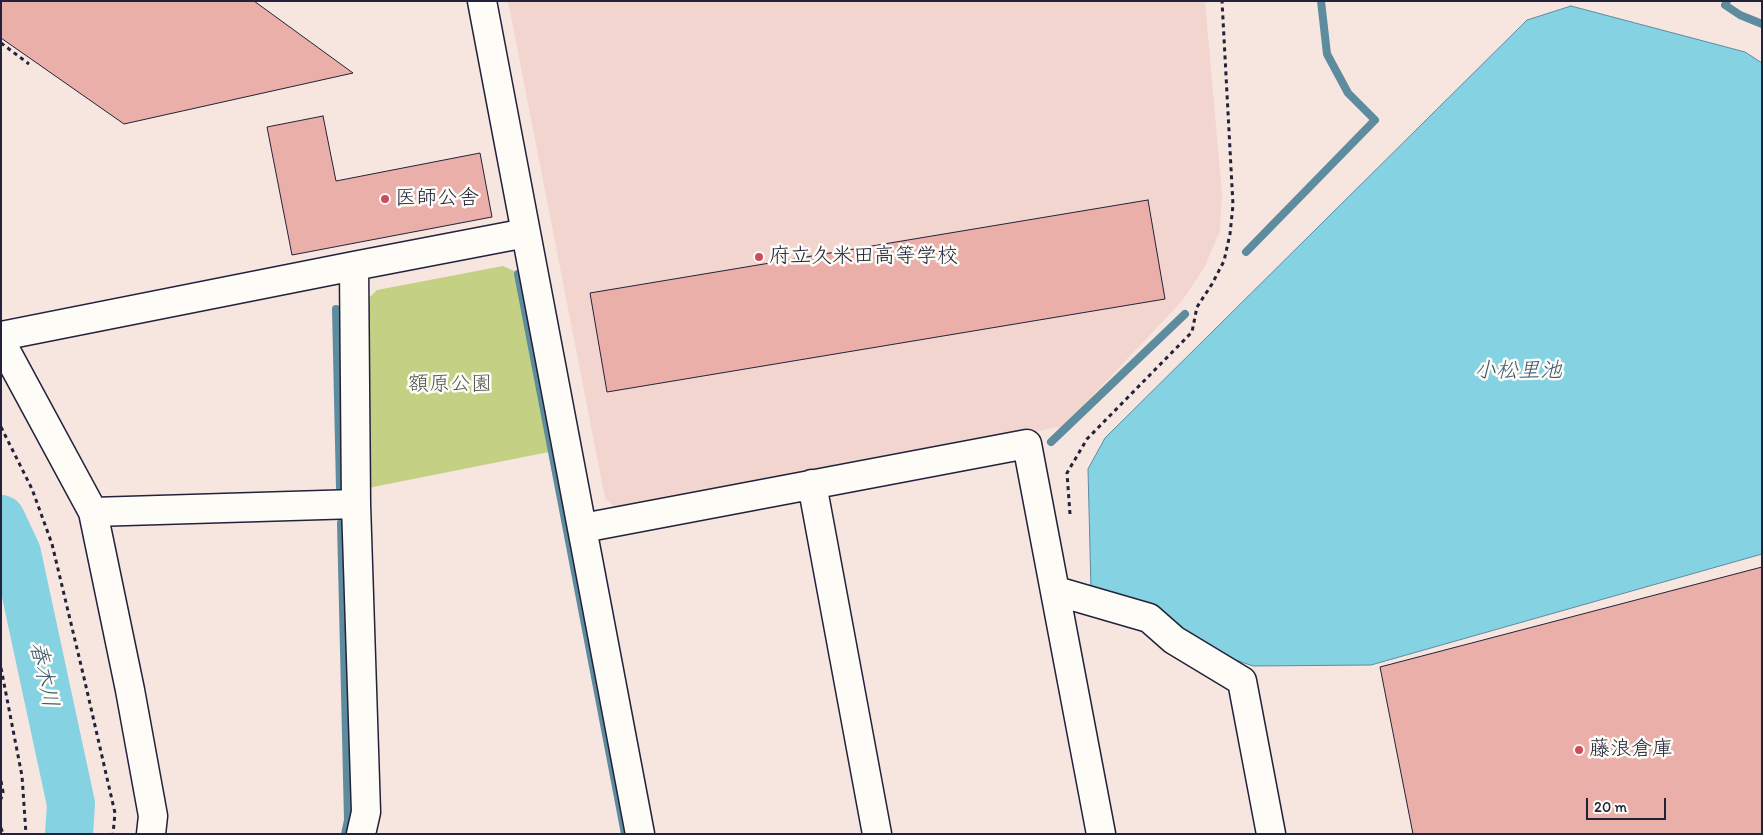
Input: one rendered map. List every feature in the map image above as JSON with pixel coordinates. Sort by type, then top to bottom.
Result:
[{"type":"street","points":[[482,1],[640,834]]},
{"type":"street","points":[[1,336],[526,234]]},
{"type":"street","points":[[354,266],[356,504],[366,812],[361,834]]},
{"type":"street","points":[[1,342],[93,512],[130,690],[153,816],[151,834]]},
{"type":"street","points":[[583,528],[1027,444],[1101,834]]},
{"type":"street","points":[[812,484],[877,834]]},
{"type":"street","points":[[93,512],[356,504]]},
{"type":"street","points":[[1056,591],[1148,618],[1174,640],[1242,681],[1271,834]]},
{"type":"path","points":[[1070,521],[1068,474],[1086,439],[1192,332],[1197,307],[1224,261],[1230,234],[1233,205],[1222,1]]},
{"type":"path","points":[[1,44],[29,64]]},
{"type":"path","points":[[1,427],[32,488],[52,544],[114,813],[113,834]]},
{"type":"path","points":[[1,668],[22,776],[26,834]]},
{"type":"path","points":[[1,781],[3,792],[1,799]]},
{"type":"path","points":[[1,828],[3,834]]},
{"type":"shaded area","points":[[508,1],[1205,1],[1222,194],[1220,231],[1204,268],[1182,301],[1064,426],[619,511],[605,498]]},
{"type":"green space","name":"額原公園","points":[[503,266],[514,271],[549,452],[368,488],[363,304],[377,290]]},
{"type":"water","name":"小松里池","points":[[1571,6],[1745,52],[1762,63],[1762,554],[1371,665],[1253,666],[1224,656],[1162,614],[1091,589],[1088,469],[1105,438],[1527,20]]},
{"type":"building","points":[[1,1],[254,1],[353,73],[124,124],[1,38]]},
{"type":"building","name":"医師公舎","points":[[323,116],[336,181],[480,153],[492,217],[292,255],[267,127]]},
{"type":"building","points":[[1148,200],[1165,299],[607,392],[590,293]]},
{"type":"building","name":"藤浪倉庫","points":[[1762,567],[1762,834],[1413,834],[1380,667]]},
{"type":"waterway","points":[[1246,252],[1375,120],[1348,93],[1327,54],[1321,1]]},
{"type":"waterway","points":[[1727,1],[1725,5],[1740,15],[1762,24]]},
{"type":"waterway","points":[[518,274],[625,834]]},
{"type":"waterway","points":[[336,309],[340,488]]},
{"type":"waterway","points":[[1051,442],[1185,314]]},
{"type":"waterway","name":"春木川","points":[[1,519],[17,553],[71,804],[69,834]]},
{"type":"waterway","points":[[341,523],[348,820],[345,834]]},
{"type":"place","name":"医師公舎","points":[[385,199]]},
{"type":"place","name":"府立久米田高等学校","points":[[759,257]]},
{"type":"place","name":"藤浪倉庫","points":[[1579,750]]}]
